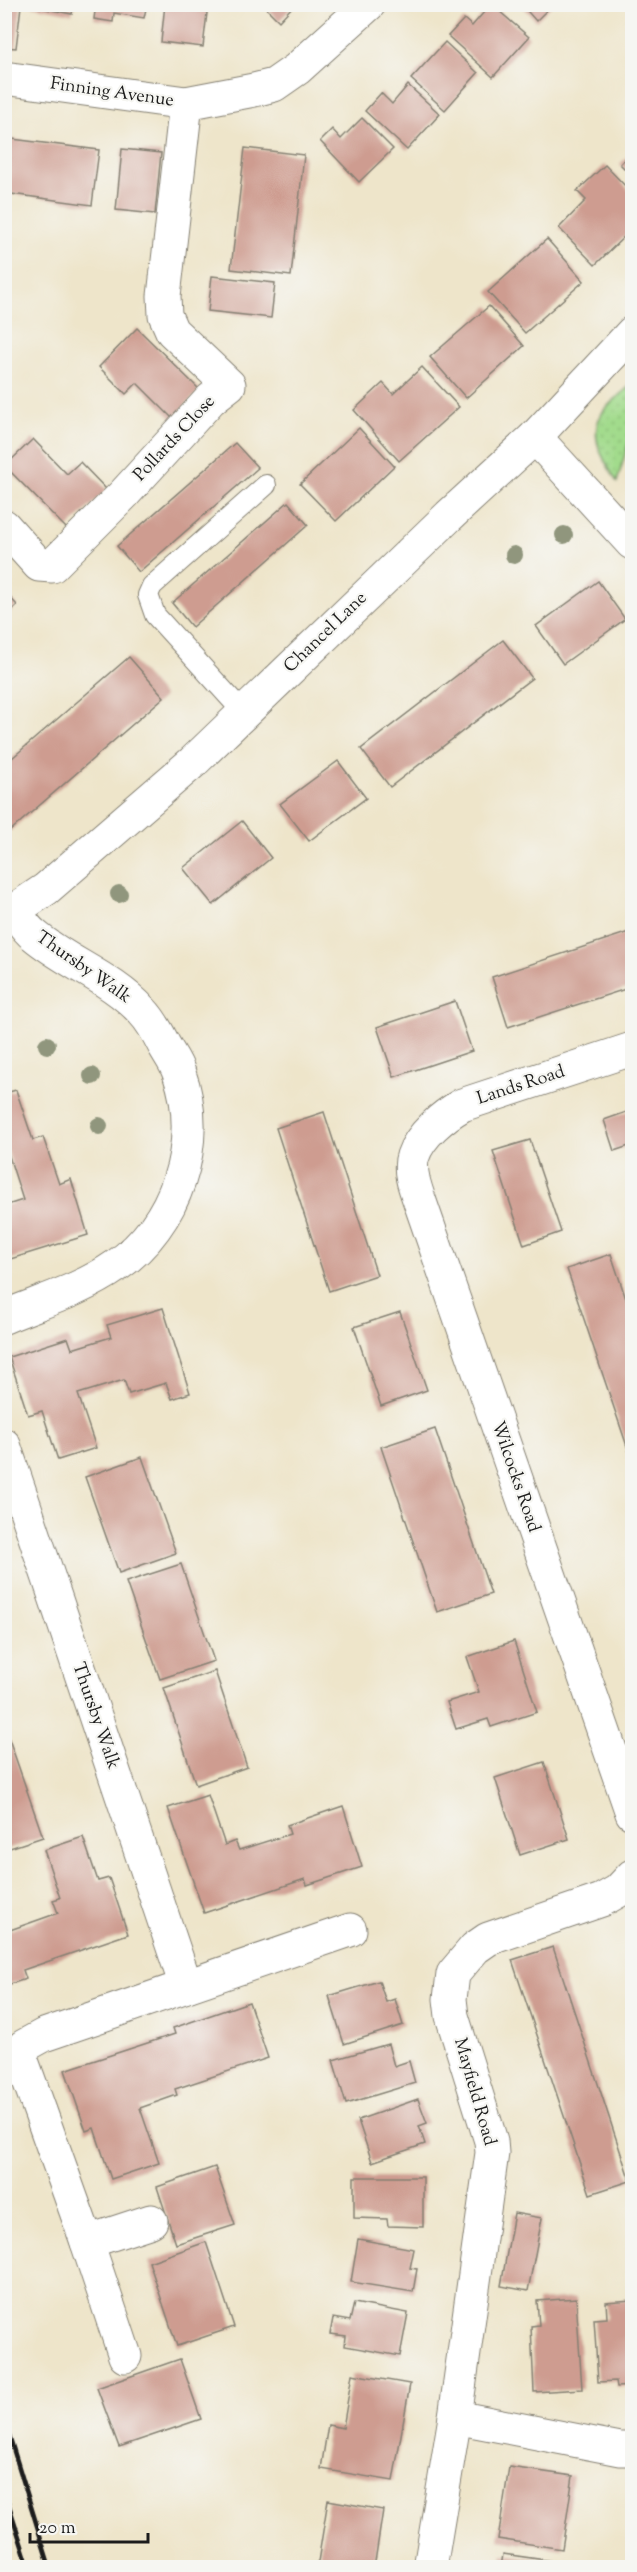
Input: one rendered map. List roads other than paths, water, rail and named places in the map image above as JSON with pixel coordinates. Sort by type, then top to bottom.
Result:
[{"type":"street","name":"Finning Avenue","points":[[4,78],[186,103],[274,85],[297,69],[369,4]]},
{"type":"street","name":"Pollards Close","points":[[4,526],[39,565],[52,566],[123,495],[211,399],[229,384],[172,331],[165,315],[164,296],[186,103]]},
{"type":"street","name":"Chancel Lane","points":[[9,914],[46,889],[193,762],[243,712],[535,437],[633,333]]},
{"type":"street","points":[[535,437],[633,543]]},
{"type":"street","name":"Thursby Walk","points":[[4,1317],[76,1290],[116,1266],[137,1248],[160,1219],[173,1197],[184,1167],[188,1137],[186,1104],[179,1072],[142,1010],[122,993],[32,934],[9,914]]},
{"type":"street","name":"Lands Road","points":[[421,1141],[449,1113],[462,1105],[633,1049]]},
{"type":"street","name":"Wilcocks Road","points":[[421,1141],[413,1156],[414,1184],[633,1813]]},
{"type":"street","name":"Thursby Walk","points":[[4,1445],[186,1986]]},
{"type":"street","name":"Mayfield Road","points":[[430,2568],[455,2417],[492,2153],[491,2140],[452,2016],[450,1999],[453,1974],[468,1954],[488,1939],[602,1900],[618,1891],[633,1876]]},
{"type":"street","points":[[125,2356],[21,2058],[24,2046],[44,2035],[350,1930]]},
{"type":"street","points":[[87,2242],[152,2221]]},
{"type":"street","points":[[455,2417],[620,2449],[633,2449]]},
{"type":"lane","points":[[243,712],[155,615],[148,595],[152,586],[266,485]]},
{"type":"railway","points":[[4,2419],[50,2568]]},
{"type":"railway","points":[[4,2490],[29,2568]]}]
